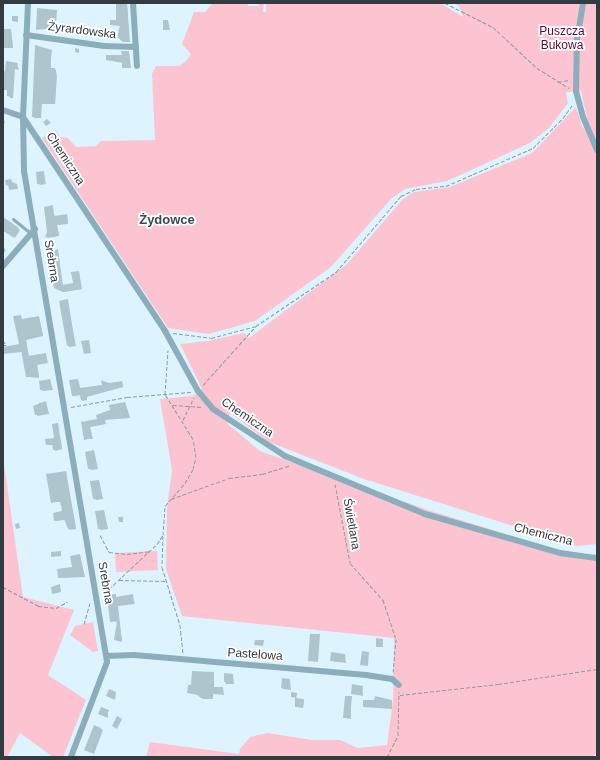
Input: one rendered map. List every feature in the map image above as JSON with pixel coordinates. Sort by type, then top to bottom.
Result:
[{"type":"street","name":"Srebrna","points":[[28,3],[23,117],[24,171],[32,230],[65,408],[106,656],[104,674],[71,757]]},
{"type":"street","points":[[133,3],[137,66]]},
{"type":"street","points":[[583,3],[577,39],[576,91],[583,117],[597,150]]},
{"type":"street","name":"Żyrardowska","points":[[26,35],[104,46],[136,47]]},
{"type":"street","points":[[3,110],[23,117]]},
{"type":"street","name":"Chemiczna","points":[[23,117],[165,331],[198,391],[213,409],[285,456],[448,522],[560,553],[597,558]]},
{"type":"street","points":[[3,266],[32,230]]},
{"type":"street","name":"Pastelowa","points":[[106,656],[134,655],[392,679]]},
{"type":"street","points":[[392,679],[399,685]]},
{"type":"lane","points":[[13,219],[32,230]]},
{"type":"path","points":[[445,3],[492,27],[538,68],[558,82],[576,91]]},
{"type":"path","points":[[558,82],[576,76]]},
{"type":"path","points":[[183,420],[198,391],[256,326],[336,272],[401,196],[416,189],[446,186],[533,148],[563,118],[574,103]]},
{"type":"path","points":[[165,331],[211,338],[256,326]]},
{"type":"path","points":[[169,339],[166,394],[183,420],[193,439],[196,457],[185,483],[168,499],[165,506],[161,556],[165,582],[180,625],[183,660]]},
{"type":"path","points":[[3,340],[6,345],[3,345]]},
{"type":"path","points":[[65,408],[198,391]]},
{"type":"path","points":[[172,405],[213,409]]},
{"type":"path","points":[[168,499],[229,478],[262,474],[293,465]]},
{"type":"path","name":"Świetlana","points":[[334,477],[350,563],[383,600],[396,639],[392,679]]},
{"type":"path","points":[[100,535],[109,552],[127,554],[150,550]]},
{"type":"path","points":[[96,594],[109,589],[150,550],[163,535]]},
{"type":"path","points":[[118,580],[165,582]]},
{"type":"path","points":[[3,587],[38,606],[56,608],[67,602]]},
{"type":"path","points":[[84,624],[91,600]]},
{"type":"path","points":[[387,757],[398,735],[400,694],[498,684],[597,669]]},
{"type":"green space","name":"Puszcza Bukowa","points":[[213,3],[248,3],[248,6],[259,6],[259,3],[264,3],[263,12],[266,12],[266,3],[440,3],[463,17],[459,6],[453,3],[597,3],[597,544],[577,546],[364,479],[269,442],[230,413],[228,424],[260,451],[431,511],[538,544],[578,556],[597,554],[597,754],[590,757],[146,757],[150,742],[239,754],[240,749],[250,737],[268,733],[312,740],[340,740],[358,748],[387,745],[393,700],[394,638],[182,616],[166,569],[167,507],[172,470],[160,399],[193,396],[202,389],[180,344],[208,341],[244,333],[249,338],[347,264],[403,199],[414,192],[450,187],[532,153],[576,107],[583,129],[587,118],[581,91],[566,92],[568,103],[549,128],[530,143],[447,181],[405,189],[391,199],[331,267],[255,321],[209,334],[168,328],[42,138],[56,131],[60,137],[68,138],[76,147],[96,146],[101,141],[155,140],[152,74],[156,66],[179,66],[186,61],[191,54],[182,44],[194,12],[205,12]]},
{"type":"green space","points":[[3,457],[23,597],[74,610],[48,675],[86,700],[63,757],[53,757],[20,733],[7,757],[3,757]]},
{"type":"green space","points":[[157,551],[158,570],[116,572],[115,553]]},
{"type":"green space","points":[[93,622],[98,651],[93,652],[70,635],[75,626]]},
{"type":"building","points":[[116,3],[127,3],[129,41],[121,41],[120,38],[117,38],[120,25],[110,25],[110,20],[116,20]]},
{"type":"building","points":[[37,8],[57,10],[56,28],[36,30]]},
{"type":"building","points":[[163,20],[168,20],[170,30],[163,30]]},
{"type":"building","points":[[4,29],[11,29],[13,48],[3,47]]},
{"type":"building","points":[[35,45],[52,50],[50,68],[55,68],[56,75],[55,104],[41,103],[41,118],[32,117]]},
{"type":"building","points":[[121,51],[129,51],[130,67],[122,68],[122,62],[106,60],[106,55],[122,55]]},
{"type":"building","points":[[6,61],[18,63],[17,68],[13,68],[12,97],[7,96],[7,89],[3,88]]},
{"type":"building","points":[[44,171],[45,183],[37,184],[36,172]]},
{"type":"building","points":[[11,179],[12,182],[17,184],[18,189],[9,190],[8,185],[6,186],[5,180]]},
{"type":"building","points":[[53,205],[54,216],[67,214],[68,223],[57,225],[59,235],[45,237],[47,232],[44,207]]},
{"type":"building","points":[[3,217],[19,228],[13,237],[3,231]]},
{"type":"building","points":[[58,249],[62,285],[73,283],[71,272],[79,271],[81,289],[63,292],[54,288],[51,274],[56,273],[54,261],[50,262],[48,253]]},
{"type":"building","points":[[68,299],[75,344],[67,346],[59,301]]},
{"type":"building","points":[[21,315],[22,319],[39,316],[43,335],[26,340],[28,356],[46,353],[47,363],[37,364],[39,377],[26,377],[21,350],[3,353],[3,347],[19,344],[13,316]]},
{"type":"building","points":[[89,340],[91,353],[84,354],[81,341]]},
{"type":"building","points":[[50,379],[52,389],[40,390],[39,381]]},
{"type":"building","points":[[78,379],[80,388],[102,385],[101,380],[109,383],[122,381],[123,387],[86,396],[87,400],[81,400],[80,395],[72,396],[69,380]]},
{"type":"building","points":[[46,401],[48,413],[35,415],[33,406]]},
{"type":"building","points":[[125,402],[130,418],[104,419],[105,423],[90,426],[92,438],[84,440],[81,422],[97,419],[96,415],[110,410],[109,405]]},
{"type":"building","points":[[58,423],[62,448],[53,450],[52,444],[46,445],[45,439],[54,438],[52,424]]},
{"type":"building","points":[[94,450],[97,468],[88,469],[85,452]]},
{"type":"building","points":[[66,471],[76,528],[68,529],[64,519],[54,521],[53,513],[62,511],[60,501],[51,503],[46,474]]},
{"type":"building","points":[[99,480],[102,497],[93,499],[90,481]]},
{"type":"building","points":[[104,510],[107,527],[98,529],[95,511]]},
{"type":"building","points":[[61,551],[61,556],[51,557],[51,552]]},
{"type":"building","points":[[80,554],[84,576],[58,578],[57,569],[72,567],[70,556]]},
{"type":"building","points":[[60,584],[61,592],[52,594],[51,587]]},
{"type":"building","points":[[116,594],[116,597],[133,594],[134,603],[117,605],[122,641],[114,640],[117,621],[110,622],[106,595]]},
{"type":"building","points":[[310,634],[320,634],[318,662],[308,661]]},
{"type":"building","points":[[376,638],[383,639],[383,647],[376,647]]},
{"type":"building","points":[[255,640],[264,640],[263,646],[254,645]]},
{"type":"building","points":[[362,651],[369,652],[368,666],[360,665]]},
{"type":"building","points":[[331,652],[345,654],[345,662],[330,661]]},
{"type":"building","points":[[192,671],[214,672],[213,687],[223,687],[223,694],[212,694],[212,698],[201,698],[196,694],[187,693],[188,685],[191,685]]},
{"type":"building","points":[[224,673],[233,674],[232,683],[224,682]]},
{"type":"building","points":[[282,678],[290,679],[289,689],[281,688]]},
{"type":"building","points":[[352,684],[363,686],[362,695],[351,694]]},
{"type":"building","points":[[109,689],[116,692],[113,699],[106,696]]},
{"type":"building","points":[[345,696],[352,696],[350,718],[343,718]]},
{"type":"building","points":[[375,696],[392,700],[392,709],[363,707],[363,700],[374,700]]},
{"type":"building","points":[[295,698],[304,699],[303,707],[295,707]]},
{"type":"building","points":[[101,707],[109,710],[106,717],[98,714]]},
{"type":"building","points":[[117,716],[122,719],[117,729],[112,726]]},
{"type":"building","points":[[94,725],[101,728],[92,753],[84,750]]},
{"type":"district","name":"Żydowce","points":[[167,220]]}]
